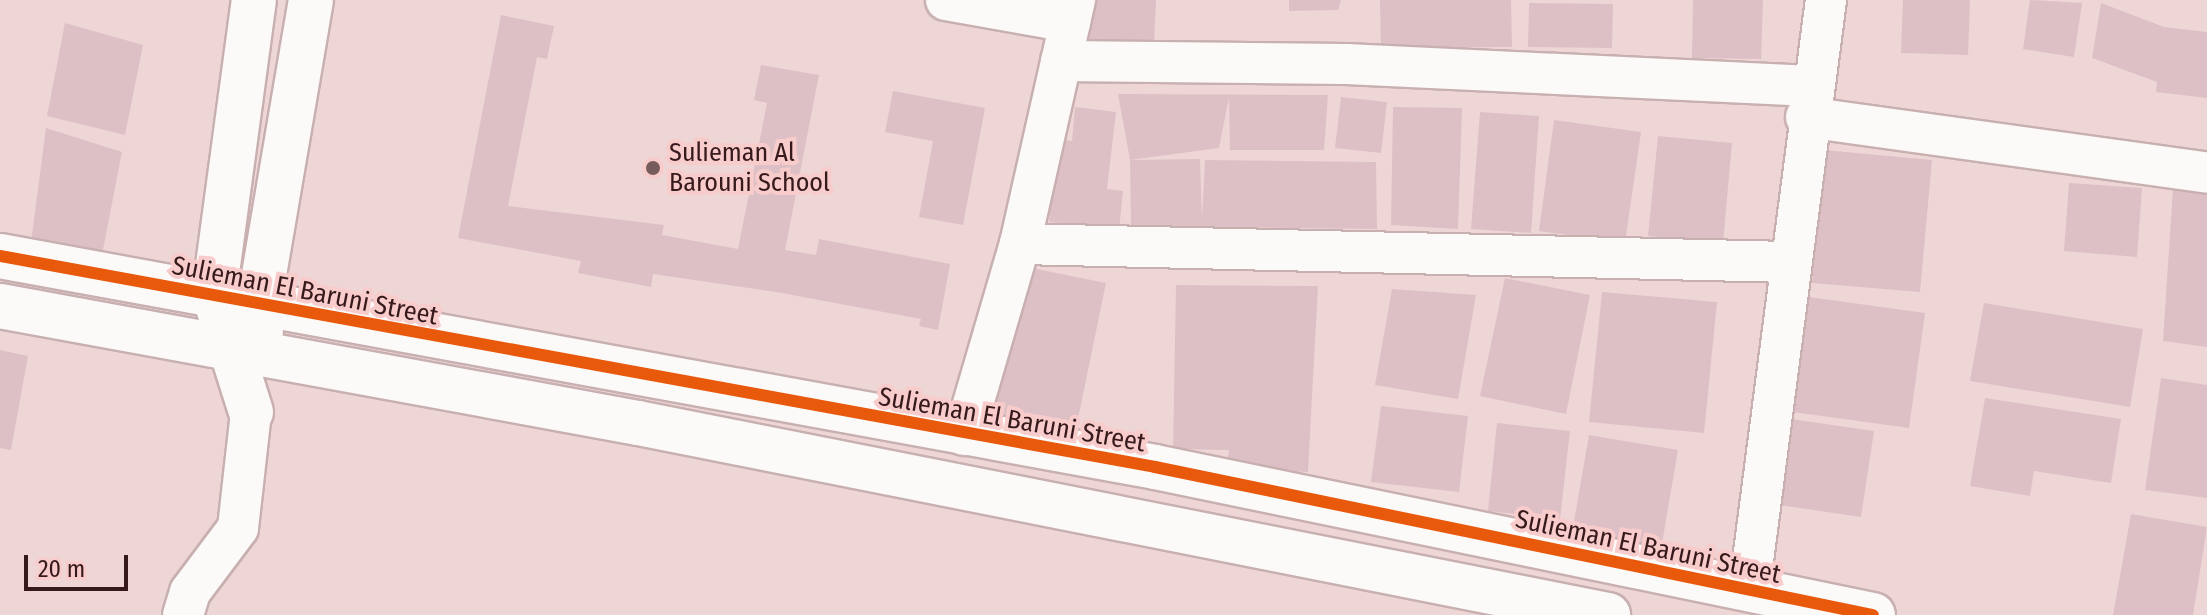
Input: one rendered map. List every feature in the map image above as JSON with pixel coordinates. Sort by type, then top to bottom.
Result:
[{"type":"street","points":[[246,352],[214,295],[254,0]]},
{"type":"street","points":[[183,615],[190,592],[238,528],[251,412],[246,352],[259,304],[311,0]]},
{"type":"street","points":[[946,0],[1072,11],[1020,244],[964,435]]},
{"type":"street","points":[[1749,591],[1787,262],[1808,101],[1826,0]]},
{"type":"street","points":[[1061,61],[1346,64],[1808,101],[2207,173]]},
{"type":"street","points":[[1020,244],[1787,262]]},
{"type":"street","name":"Sulieman El Baruni Street","points":[[0,256],[964,435],[1155,467],[1873,615]]},
{"type":"street","points":[[0,306],[1608,615]]},
{"type":"building","points":[[1097,0],[1156,0],[1154,44],[1088,43]]},
{"type":"building","points":[[1289,0],[1341,0],[1338,10],[1289,11]]},
{"type":"building","points":[[1380,0],[1511,0],[1512,47],[1381,48]]},
{"type":"building","points":[[1693,0],[1763,0],[1761,59],[1692,58]]},
{"type":"building","points":[[1903,0],[1970,0],[1968,55],[1901,53]]},
{"type":"building","points":[[2030,0],[2082,3],[2074,57],[2023,49]]},
{"type":"building","points":[[1529,3],[1613,4],[1612,48],[1528,47]]},
{"type":"building","points":[[2101,3],[2164,27],[2207,32],[2207,98],[2156,92],[2157,82],[2092,58]]},
{"type":"building","points":[[501,15],[554,26],[547,59],[537,57],[508,206],[664,225],[662,235],[738,249],[767,103],[754,100],[761,65],[819,75],[785,250],[816,255],[819,239],[950,264],[938,330],[919,326],[921,319],[776,292],[653,274],[651,287],[578,273],[581,261],[458,238]]},
{"type":"building","points":[[65,23],[143,45],[125,135],[47,116]]},
{"type":"building","points":[[893,91],[985,108],[963,225],[919,217],[933,141],[885,132]]},
{"type":"building","points":[[1118,94],[1328,95],[1324,150],[1230,150],[1229,98],[1219,148],[1130,160]]},
{"type":"building","points":[[1341,97],[1387,102],[1381,153],[1335,148]]},
{"type":"building","points":[[1075,107],[1116,112],[1107,189],[1123,191],[1119,230],[1049,222],[1059,139],[1072,141]]},
{"type":"building","points":[[1393,107],[1462,108],[1458,229],[1391,225]]},
{"type":"building","points":[[1480,112],[1539,116],[1531,233],[1471,229]]},
{"type":"building","points":[[1554,120],[1641,132],[1625,243],[1539,231]]},
{"type":"building","points":[[46,128],[122,152],[102,255],[30,250]]},
{"type":"building","points":[[1658,136],[1732,143],[1723,243],[1648,236]]},
{"type":"building","points":[[1824,150],[1932,160],[1920,292],[1812,283]]},
{"type":"building","points":[[1200,159],[1202,218],[1205,160],[1376,162],[1377,229],[1131,226],[1130,160]]},
{"type":"building","points":[[2069,183],[2142,188],[2137,257],[2064,251]]},
{"type":"building","points":[[2173,188],[2207,194],[2207,347],[2163,341]]},
{"type":"building","points":[[1022,266],[1106,283],[1073,443],[989,427]]},
{"type":"building","points":[[1505,278],[1590,295],[1566,414],[1480,396]]},
{"type":"building","points":[[1176,285],[1318,286],[1308,472],[1227,468],[1229,450],[1173,449]]},
{"type":"building","points":[[1392,289],[1476,295],[1458,399],[1375,385]]},
{"type":"building","points":[[1602,292],[1717,302],[1704,433],[1589,422]]},
{"type":"building","points":[[1809,297],[1925,313],[1909,428],[1793,412]]},
{"type":"building","points":[[1984,303],[2143,329],[2130,407],[1970,381]]},
{"type":"building","points":[[0,350],[28,356],[11,450],[0,448]]},
{"type":"building","points":[[2161,378],[2207,385],[2207,498],[2145,490]]},
{"type":"building","points":[[1985,398],[2121,419],[2111,483],[2034,471],[2030,496],[1970,486]]},
{"type":"building","points":[[1381,406],[1468,416],[1459,492],[1371,482]]},
{"type":"building","points":[[1791,419],[1874,431],[1861,517],[1779,505]]},
{"type":"building","points":[[1497,423],[1570,431],[1560,519],[1488,511]]},
{"type":"building","points":[[1589,435],[1678,450],[1661,549],[1572,533]]},
{"type":"building","points":[[2131,514],[2207,527],[2193,615],[2113,615]]},
{"type":"cycle path","points":[[0,256],[1155,467],[1873,615]]},
{"type":"place","name":"Sulieman Al Barouni School","points":[[653,168]]}]
